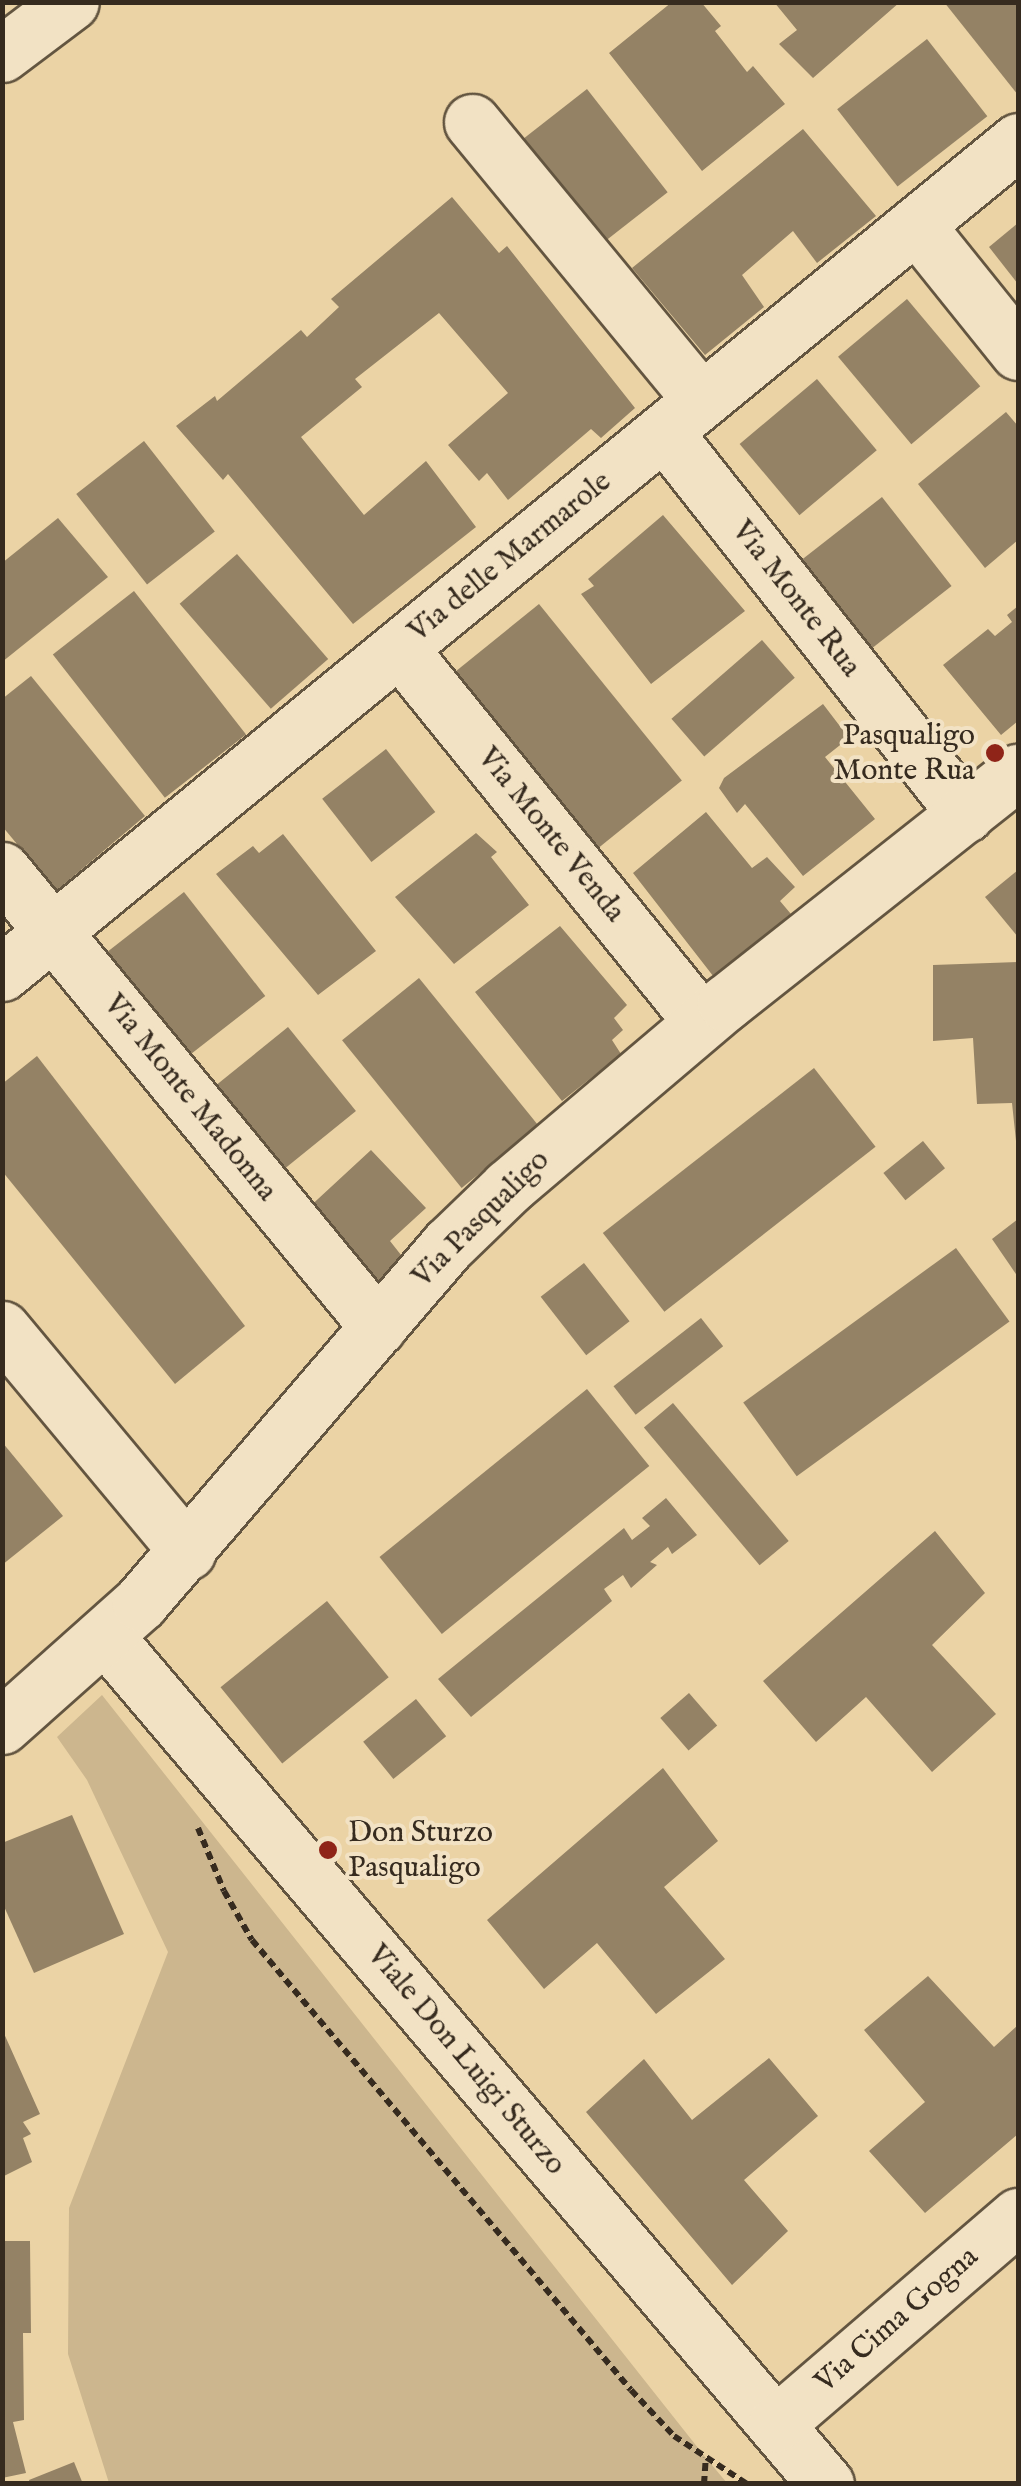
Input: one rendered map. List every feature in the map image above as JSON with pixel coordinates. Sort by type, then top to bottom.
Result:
[{"type":"street","points":[[2,54],[71,2]]},
{"type":"street","name":"Via Monte Rua","points":[[472,122],[966,814]]},
{"type":"street","name":"Via delle Marmarole","points":[[2,973],[1018,141]]},
{"type":"street","points":[[916,225],[1018,352]]},
{"type":"street","name":"Via Monte Venda","points":[[399,648],[702,1022]]},
{"type":"street","name":"Via Pasqualigo","points":[[2,1726],[105,1636],[188,1552],[448,1244],[496,1198],[702,1022],[1018,772]]},
{"type":"street","name":"Via Monte Madonna","points":[[2,870],[378,1326]]},
{"type":"street","points":[[2,1329],[188,1552]]},
{"type":"street","name":"Viale Don Luigi Sturzo","points":[[105,1636],[826,2484]]},
{"type":"street","name":"Via Cima Gogna","points":[[776,2424],[1018,2216]]},
{"type":"path","points":[[190,1812],[224,1891],[252,1940],[631,2390],[674,2436],[748,2484]]},
{"type":"path","points":[[704,2484],[706,2458]]},
{"type":"shaded area","points":[[102,1695],[727,2483],[109,2483],[68,2354],[69,2208],[168,1952],[87,1780],[57,1737]]},
{"type":"building","points":[[672,2],[701,2],[721,26],[715,31],[747,72],[753,66],[785,104],[702,171],[609,53]]},
{"type":"building","points":[[774,2],[900,2],[813,78],[779,44],[797,30]]},
{"type":"building","points":[[944,2],[1018,2],[1018,95]]},
{"type":"building","points":[[927,39],[987,116],[898,186],[837,109]]},
{"type":"building","points":[[587,89],[668,192],[598,246],[518,143]]},
{"type":"building","points":[[803,129],[876,216],[817,263],[793,231],[742,275],[764,307],[705,355],[632,268]]},
{"type":"building","points":[[452,197],[499,253],[507,246],[635,408],[601,438],[591,429],[508,500],[487,473],[479,481],[448,445],[508,393],[439,313],[355,379],[362,387],[301,437],[364,515],[426,461],[476,527],[353,624],[228,474],[223,480],[176,426],[215,396],[217,401],[301,330],[307,337],[339,307],[331,299]]},
{"type":"building","points":[[1018,223],[1018,284],[989,247]]},
{"type":"building","points":[[907,299],[980,386],[911,444],[838,357]]},
{"type":"building","points":[[817,379],[877,450],[799,515],[740,444]]},
{"type":"building","points":[[1006,412],[1018,426],[1018,540],[985,568],[918,484]]},
{"type":"building","points":[[144,441],[215,532],[147,585],[76,494]]},
{"type":"building","points":[[882,497],[952,586],[872,648],[802,559]]},
{"type":"building","points":[[663,515],[745,611],[651,684],[581,594],[594,586],[588,579]]},
{"type":"building","points":[[58,518],[108,577],[2,662],[2,563]]},
{"type":"building","points":[[237,554],[328,659],[271,709],[180,604]]},
{"type":"building","points":[[134,591],[246,734],[165,798],[53,654]]},
{"type":"building","points":[[539,604],[682,780],[596,850],[453,674]]},
{"type":"building","points":[[1018,606],[1018,721],[1001,735],[943,665],[988,629],[995,636],[1012,622],[1007,615]]},
{"type":"building","points":[[762,640],[795,678],[704,756],[671,719]]},
{"type":"building","points":[[31,676],[145,816],[56,891],[2,826],[2,699]]},
{"type":"building","points":[[823,704],[849,738],[825,757],[875,819],[803,876],[745,804],[737,813],[719,788],[724,778]]},
{"type":"building","points":[[386,749],[435,812],[371,862],[322,799]]},
{"type":"building","points":[[706,812],[752,868],[767,857],[795,887],[780,901],[796,920],[717,981],[633,873]]},
{"type":"building","points":[[476,833],[497,852],[491,857],[529,905],[454,964],[395,897]]},
{"type":"building","points":[[283,834],[376,951],[318,995],[216,874],[253,846],[259,853]]},
{"type":"building","points":[[1018,870],[1018,937],[985,897]]},
{"type":"building","points":[[184,892],[265,996],[185,1059],[104,955]]},
{"type":"building","points":[[560,926],[627,1005],[614,1018],[623,1030],[612,1040],[621,1054],[562,1101],[475,992]]},
{"type":"building","points":[[1018,962],[1016,1141],[1012,1103],[977,1104],[973,1038],[933,1041],[933,965]]},
{"type":"building","points":[[419,978],[539,1126],[462,1188],[342,1040]]},
{"type":"building","points":[[288,1027],[356,1111],[276,1176],[208,1092]]},
{"type":"building","points":[[37,1056],[245,1326],[175,1384],[2,1171],[2,1084]]},
{"type":"building","points":[[814,1068],[876,1147],[664,1312],[603,1233]]},
{"type":"building","points":[[923,1141],[945,1168],[905,1200],[883,1173]]},
{"type":"building","points":[[371,1150],[426,1208],[390,1241],[405,1260],[375,1292],[305,1211]]},
{"type":"building","points":[[1018,1219],[1018,1277],[992,1239]]},
{"type":"building","points":[[956,1248],[1009,1322],[797,1476],[743,1403]]},
{"type":"building","points":[[584,1263],[630,1321],[586,1355],[541,1297]]},
{"type":"building","points":[[701,1318],[723,1346],[636,1415],[614,1386]]},
{"type":"building","points":[[587,1389],[649,1466],[442,1634],[380,1557]]},
{"type":"building","points":[[673,1403],[789,1541],[760,1565],[644,1427]]},
{"type":"building","points":[[2,1442],[63,1516],[2,1565]]},
{"type":"building","points":[[666,1498],[697,1535],[672,1554],[668,1547],[650,1562],[657,1565],[631,1588],[623,1575],[604,1589],[612,1601],[471,1717],[438,1679],[624,1528],[632,1540],[650,1526],[642,1518]]},
{"type":"building","points":[[935,1531],[985,1593],[932,1645],[996,1714],[932,1772],[866,1697],[816,1742],[763,1681]]},
{"type":"building","points":[[327,1601],[389,1677],[282,1763],[221,1687]]},
{"type":"building","points":[[689,1693],[717,1725],[689,1750],[660,1718]]},
{"type":"building","points":[[416,1699],[446,1736],[393,1779],[363,1742]]},
{"type":"building","points":[[663,1768],[718,1841],[664,1887],[725,1959],[656,2014],[597,1943],[544,1989],[487,1920]]},
{"type":"building","points":[[72,1815],[124,1934],[34,1973],[2,1902],[2,1843]]},
{"type":"building","points":[[928,1976],[994,2047],[1018,2025],[1018,2134],[925,2213],[869,2151],[925,2102],[864,2030]]},
{"type":"building","points":[[2,2029],[40,2114],[23,2122],[31,2134],[23,2138],[32,2162],[2,2177]]},
{"type":"building","points":[[769,2058],[818,2116],[744,2180],[788,2231],[732,2285],[586,2112],[644,2059],[692,2120]]},
{"type":"building","points":[[2,2241],[30,2241],[31,2333],[23,2333],[24,2420],[13,2422],[26,2473],[2,2478]]},
{"type":"building","points":[[74,2462],[83,2484],[30,2484],[29,2480]]},
{"type":"place","name":"Pasqualigo Monte Rua","points":[[995,753]]},
{"type":"place","name":"Don Sturzo Pasqualigo","points":[[328,1850]]}]
